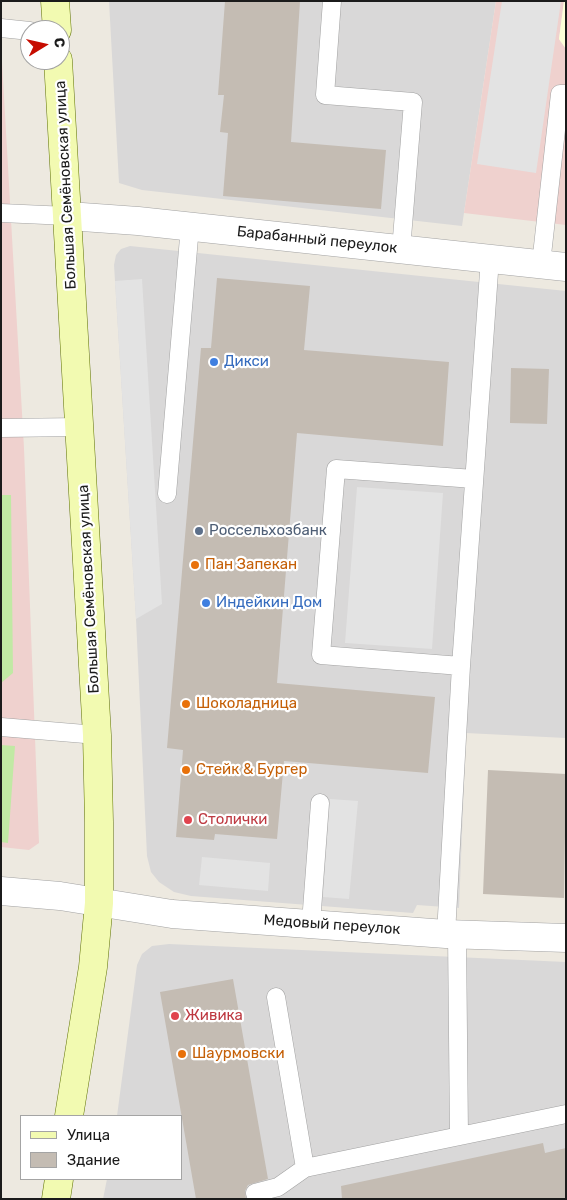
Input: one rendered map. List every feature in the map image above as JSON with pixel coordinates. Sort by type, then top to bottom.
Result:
[{"type":"main road","points":[[55,1],[56,20]]},
{"type":"main road","name":"Большая Семёновская улица","points":[[59,70],[97,735],[99,903],[94,967],[69,1115]]},
{"type":"main road","points":[[56,1199],[59,1180]]},
{"type":"street","name":"Барабанный переулок","points":[[68,216],[190,226],[553,266]]},
{"type":"street","name":"Медовый переулок","points":[[1,892],[52,895],[172,914],[452,934],[566,938]]},
{"type":"lane","points":[[332,1],[325,95],[412,102],[401,250]]},
{"type":"lane","points":[[1,28],[20,30]]},
{"type":"lane","points":[[553,266],[560,94],[566,94]]},
{"type":"lane","points":[[1,213],[68,216]]},
{"type":"lane","points":[[167,494],[190,226]]},
{"type":"lane","points":[[459,1136],[452,934],[460,666],[490,258]]},
{"type":"lane","points":[[1,428],[80,427]]},
{"type":"lane","points":[[460,666],[321,655],[336,469],[474,479]]},
{"type":"lane","points":[[1,727],[97,735]]},
{"type":"lane","points":[[311,923],[320,803]]},
{"type":"lane","points":[[276,997],[305,1168]]},
{"type":"lane","points":[[257,1199],[255,1193],[278,1187],[305,1168],[566,1114]]},
{"type":"shaded area","points":[[109,1],[496,1],[462,226],[142,190],[119,183]]},
{"type":"shaded area","points":[[496,1],[564,1],[559,39],[566,49],[566,225],[464,213]]},
{"type":"shaded area","points":[[502,1],[561,1],[536,173],[477,164]]},
{"type":"shaded area","points":[[564,1],[566,1],[566,49],[559,39]]},
{"type":"shaded area","points":[[1,44],[24,448],[39,843],[29,850],[1,847]]},
{"type":"shaded area","points":[[130,246],[566,291],[566,738],[466,733],[459,908],[417,905],[413,913],[191,896],[174,892],[159,882],[151,872],[147,856],[136,619],[114,265],[116,255],[121,249]]},
{"type":"shaded area","points":[[142,279],[162,604],[136,619],[115,281]]},
{"type":"shaded area","points":[[357,487],[443,493],[432,649],[345,643]]},
{"type":"shaded area","points":[[330,799],[358,801],[349,899],[323,897]]},
{"type":"shaded area","points":[[202,857],[270,863],[268,891],[199,885]]},
{"type":"shaded area","points":[[169,944],[566,962],[566,1199],[103,1199],[107,1180],[182,1180],[182,1115],[117,1115],[137,965],[142,954],[152,946]]},
{"type":"green space","points":[[1,495],[11,495],[13,673],[1,683]]},
{"type":"green space","points":[[1,745],[15,746],[8,843],[1,842]]},
{"type":"building","points":[[225,1],[300,1],[291,142],[386,150],[381,209],[223,196],[228,133],[220,132],[224,95],[218,95]]},
{"type":"building","points":[[217,278],[310,286],[304,350],[449,362],[443,446],[297,433],[277,683],[435,697],[428,773],[284,761],[277,839],[215,834],[214,840],[176,837],[183,750],[167,748],[201,348],[211,348]]},
{"type":"building","points":[[511,368],[549,369],[547,424],[510,423]]},
{"type":"building","points":[[488,770],[566,774],[564,898],[483,894]]},
{"type":"building","points":[[233,979],[268,1179],[248,1185],[245,1191],[246,1199],[196,1199],[160,992]]},
{"type":"building","points":[[543,1143],[545,1153],[566,1148],[566,1199],[342,1199],[341,1186]]},
{"type":"place","name":"Дикси","points":[[214,362]]},
{"type":"place","name":"Россельхозбанк","points":[[199,531]]},
{"type":"place","name":"Пан Запекан","points":[[195,565]]},
{"type":"place","name":"Индейкин Дом","points":[[206,603]]},
{"type":"place","name":"Шоколадница","points":[[186,704]]},
{"type":"place","name":"Стейк & Бургер","points":[[186,770]]},
{"type":"place","name":"Столички","points":[[188,820]]},
{"type":"place","name":"Живика","points":[[175,1016]]},
{"type":"place","name":"Шаурмовски","points":[[182,1054]]}]
